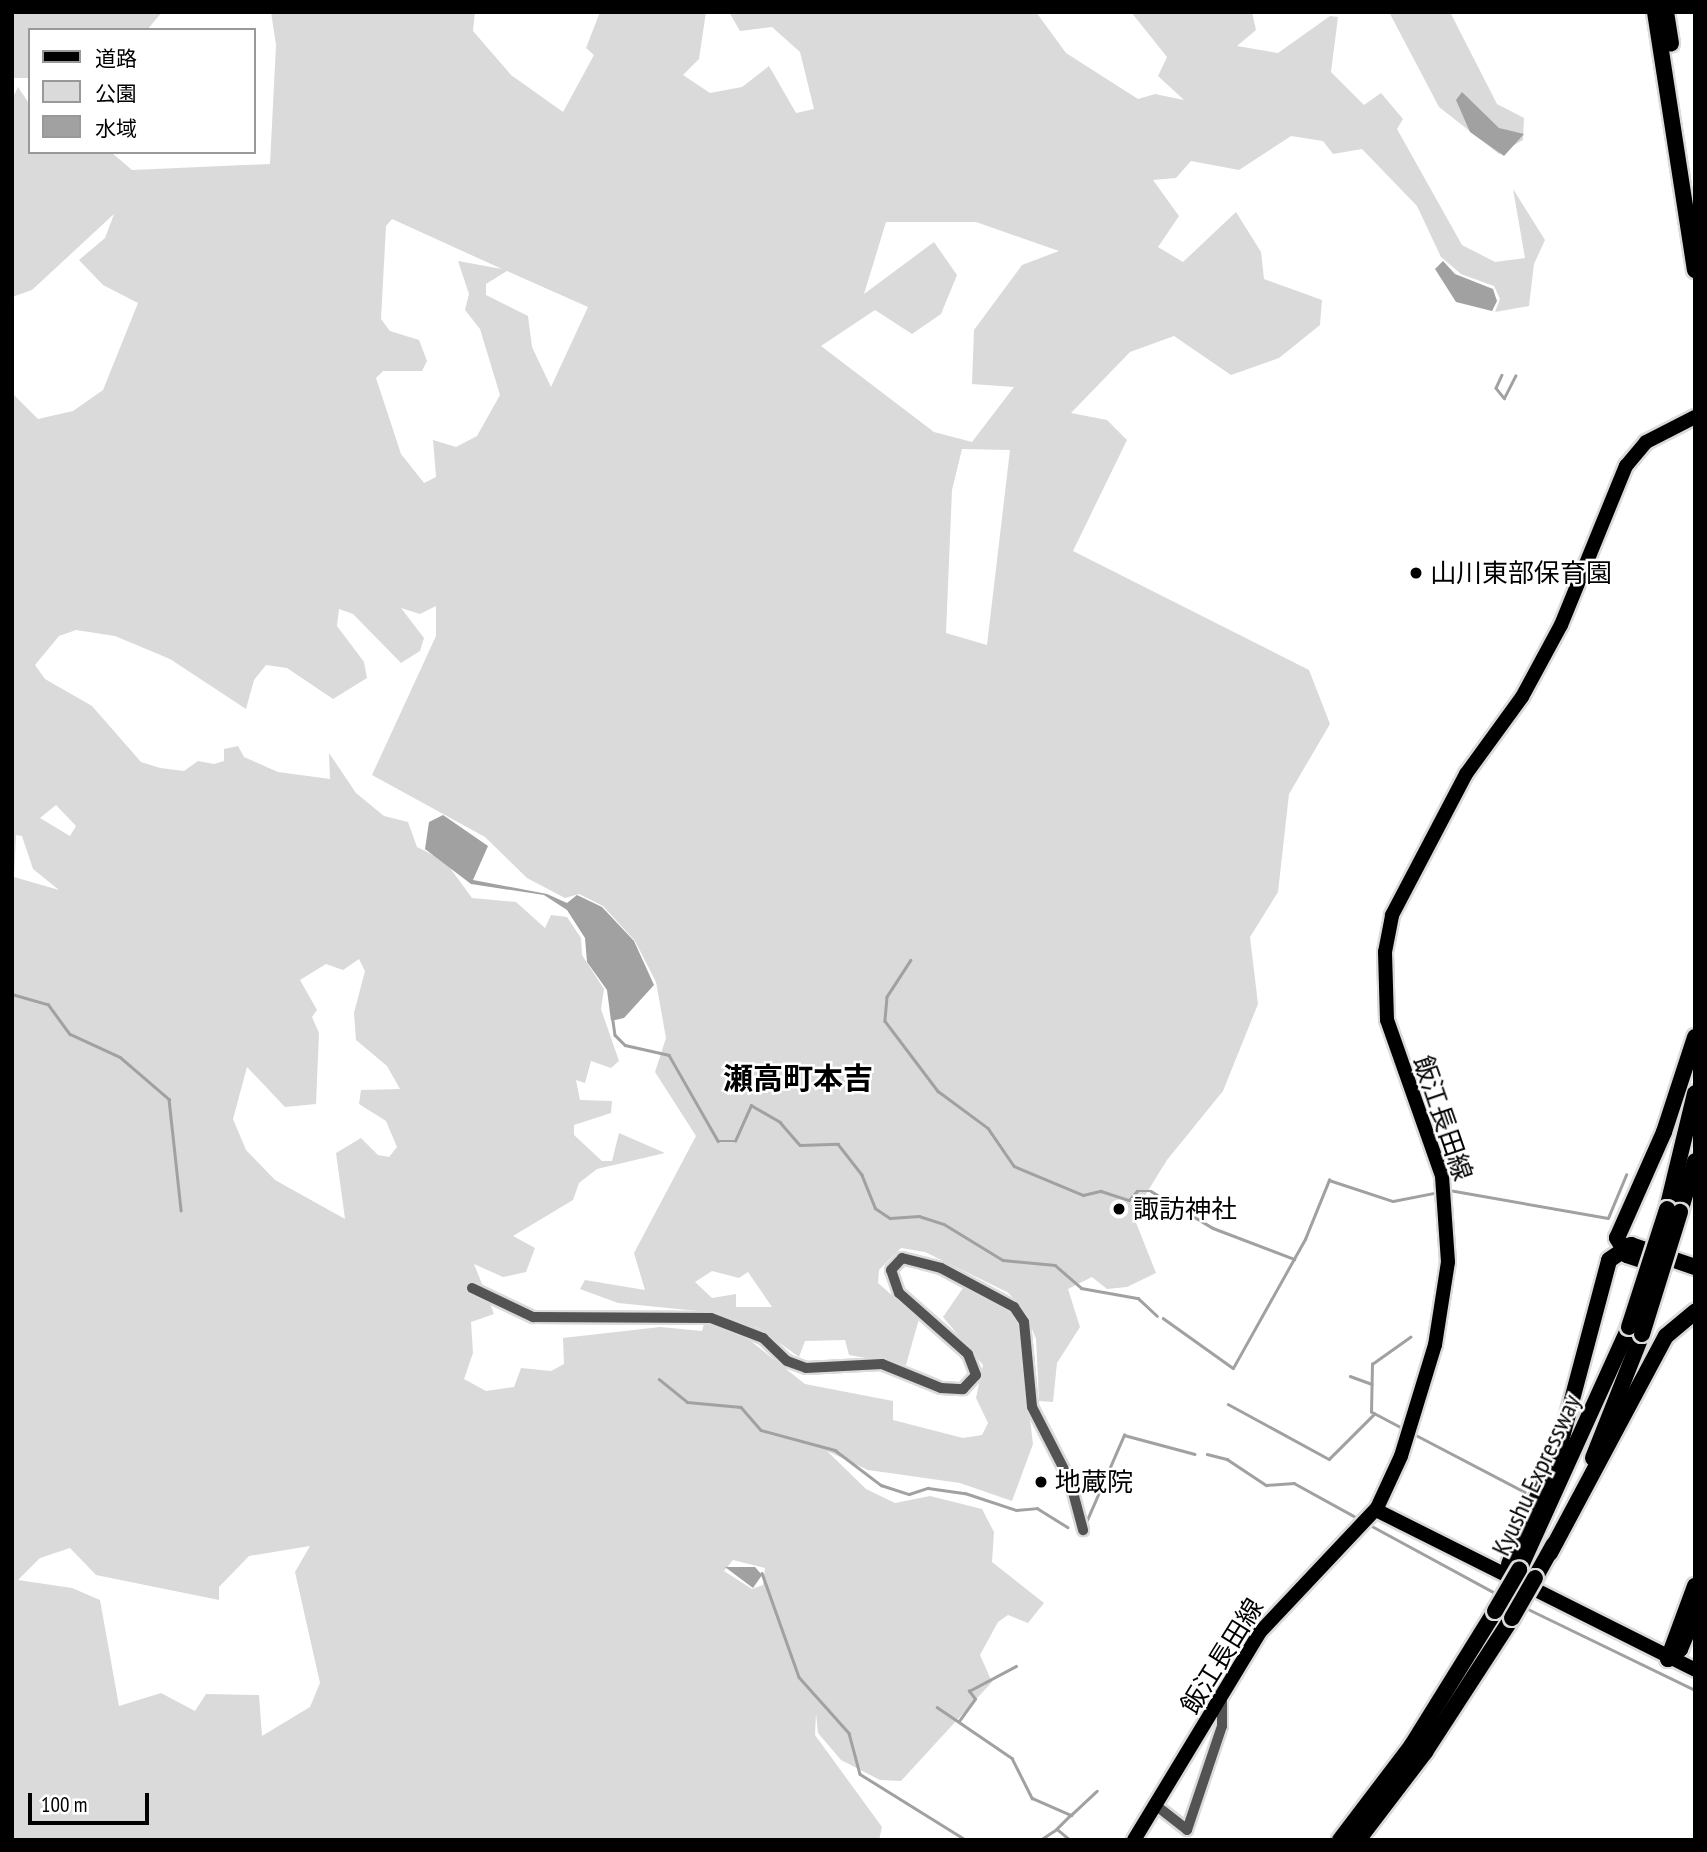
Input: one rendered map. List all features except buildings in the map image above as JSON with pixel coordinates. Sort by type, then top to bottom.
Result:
[{"type":"highway","points":[[1655,12],[1695,270]]},
{"type":"highway","points":[[1666,12],[1695,208]]},
{"type":"highway","points":[[1695,1037],[1664,1132],[1617,1238],[1623,1249],[1695,1278]]},
{"type":"highway","name":"Kyushu Expressway","points":[[1674,1211],[1695,1093]]},
{"type":"highway","name":"Kyushu Expressway","points":[[1357,1840],[1425,1752],[1512,1618],[1550,1553],[1636,1330],[1674,1211],[1695,1161]]},
{"type":"highway","points":[[1514,1567],[1562,1441],[1609,1260],[1631,1245],[1695,1267]]},
{"type":"highway","points":[[1550,1553],[1666,1336],[1695,1312]]},
{"type":"highway","name":"Kyushu Expressway","points":[[1340,1840],[1449,1688],[1636,1330]]},
{"type":"highway","points":[[1668,1659],[1695,1586]]},
{"type":"highway","points":[[1668,1659],[1680,1649],[1695,1614]]},
{"type":"main road","name":"飯江長田線","points":[[1134,1840],[1158,1807],[1283,1604],[1376,1510],[1411,1429],[1448,1262],[1442,1176],[1387,1020],[1385,952],[1392,915],[1466,774],[1509,719],[1561,625],[1626,466],[1646,442],[1695,417]]},
{"type":"main road","points":[[1376,1510],[1589,1621],[1695,1670]]},
{"type":"street","points":[[472,1288],[533,1317],[711,1318],[763,1338],[787,1361],[806,1368],[882,1364],[941,1388],[964,1389],[976,1376],[968,1354],[899,1293],[891,1270],[902,1258],[941,1268],[1014,1307],[1024,1322],[1032,1407],[1070,1481],[1083,1530]]},
{"type":"street","points":[[1158,1807],[1187,1830],[1222,1726],[1222,1701]]},
{"type":"green space","points":[[12,12],[162,12],[149,28],[28,28],[28,78],[12,78]]},
{"type":"green space","points":[[271,12],[475,12],[473,31],[511,75],[563,112],[594,55],[586,48],[600,12],[706,12],[699,59],[683,75],[710,93],[742,87],[769,66],[796,113],[814,109],[800,52],[772,27],[740,31],[729,12],[1036,12],[1066,53],[1138,99],[1155,94],[1184,100],[1158,76],[1167,57],[1131,12],[1252,12],[1256,30],[1237,46],[1278,53],[1330,16],[1338,17],[1331,72],[1364,105],[1381,93],[1403,119],[1397,129],[1462,245],[1495,262],[1525,258],[1513,189],[1545,240],[1534,264],[1529,306],[1495,312],[1500,299],[1494,286],[1461,274],[1441,257],[1417,206],[1362,149],[1333,154],[1323,141],[1291,136],[1239,170],[1191,161],[1176,178],[1153,180],[1179,216],[1158,247],[1183,262],[1236,212],[1261,252],[1264,279],[1322,300],[1320,325],[1279,358],[1231,375],[1174,336],[1130,352],[1071,413],[1107,420],[1127,440],[1073,551],[1309,670],[1330,724],[1289,794],[1278,892],[1250,937],[1258,1004],[1223,1091],[1167,1160],[1133,1215],[1156,1273],[1127,1287],[1107,1289],[1092,1277],[1068,1289],[1080,1327],[1057,1363],[1053,1402],[1039,1401],[1036,1339],[1023,1307],[1007,1292],[925,1252],[901,1248],[879,1270],[878,1283],[919,1319],[906,1365],[849,1355],[845,1340],[805,1341],[799,1357],[759,1328],[698,1311],[618,1303],[580,1289],[585,1280],[645,1290],[634,1253],[696,1136],[655,1072],[666,1038],[656,982],[635,941],[603,906],[579,894],[565,898],[527,878],[485,837],[372,775],[436,636],[436,606],[420,614],[401,608],[424,638],[420,651],[401,663],[353,614],[339,609],[337,626],[364,662],[367,678],[333,699],[287,668],[266,665],[254,680],[246,709],[170,659],[115,636],[76,630],[59,636],[35,665],[45,679],[92,706],[141,762],[160,768],[184,771],[198,761],[214,764],[224,761],[224,749],[238,746],[244,757],[278,772],[330,779],[329,753],[356,793],[384,816],[408,822],[417,847],[445,861],[472,898],[516,902],[545,928],[551,915],[567,917],[581,938],[582,955],[604,989],[601,1009],[619,1061],[611,1068],[591,1061],[585,1083],[576,1080],[580,1100],[612,1101],[611,1113],[574,1125],[574,1135],[602,1161],[612,1161],[619,1133],[665,1153],[597,1169],[579,1183],[573,1200],[513,1236],[535,1248],[526,1272],[503,1277],[474,1264],[494,1314],[471,1322],[473,1353],[464,1379],[486,1391],[514,1387],[521,1368],[551,1371],[564,1364],[563,1338],[660,1327],[702,1331],[704,1324],[738,1331],[805,1384],[893,1401],[893,1420],[963,1438],[982,1435],[988,1423],[976,1398],[983,1365],[943,1317],[963,1288],[1012,1311],[1019,1327],[1033,1444],[1012,1501],[960,1483],[868,1470],[827,1451],[866,1489],[895,1503],[930,1496],[982,1509],[994,1532],[992,1562],[1044,1603],[1028,1623],[1008,1615],[998,1622],[980,1655],[992,1682],[901,1781],[880,1780],[841,1760],[818,1733],[816,1713],[815,1735],[882,1827],[879,1840],[12,1840],[12,393],[38,419],[73,411],[103,390],[138,303],[103,285],[79,260],[105,238],[114,214],[32,290],[12,297],[12,99],[18,87],[28,102],[28,154],[113,154],[132,170],[270,164],[276,45]],"holes":[[[392,219],[502,269],[458,261],[469,294],[465,310],[480,329],[500,395],[477,436],[456,447],[433,440],[436,477],[424,483],[401,454],[376,378],[383,371],[422,371],[427,361],[419,340],[390,331],[381,319],[386,226]],[[886,222],[976,222],[1059,251],[1022,265],[974,330],[972,384],[1014,387],[972,442],[934,432],[821,346],[875,310],[912,334],[941,314],[957,275],[934,242],[864,294]],[[507,271],[588,307],[551,387],[532,347],[528,316],[486,295],[486,284]],[[962,449],[1010,450],[987,645],[946,633],[952,490]],[[56,805],[76,826],[70,836],[40,818]],[[16,835],[22,836],[33,869],[59,890],[14,877]],[[359,959],[365,971],[354,1013],[356,1040],[387,1066],[400,1089],[361,1090],[359,1104],[386,1121],[397,1147],[389,1157],[378,1155],[361,1138],[336,1153],[345,1219],[275,1180],[246,1150],[233,1119],[247,1067],[285,1107],[316,1104],[319,1033],[312,1017],[317,1010],[300,980],[326,964],[343,970]],[[712,1271],[739,1278],[748,1272],[772,1307],[736,1307],[736,1294],[712,1298],[695,1282]],[[310,1546],[295,1572],[320,1683],[310,1707],[262,1736],[259,1695],[206,1694],[195,1711],[161,1693],[119,1706],[100,1600],[72,1588],[18,1580],[40,1558],[70,1548],[96,1575],[219,1600],[219,1587],[249,1556]],[[733,1560],[765,1568],[763,1585],[752,1589],[724,1571]]]},
{"type":"green space","points":[[1389,12],[1450,12],[1497,104],[1524,118],[1523,140],[1499,154],[1439,107]]},
{"type":"water","points":[[1462,92],[1499,128],[1524,134],[1504,156],[1470,132],[1456,100]]},
{"type":"water","points":[[1443,261],[1455,274],[1493,289],[1497,301],[1492,311],[1456,302],[1435,269]]},
{"type":"water","points":[[443,815],[488,846],[473,880],[547,894],[567,903],[577,895],[602,907],[634,941],[654,985],[624,1018],[611,1021],[607,990],[587,962],[585,938],[567,910],[544,895],[471,884],[425,849],[429,822]]},
{"type":"water","points":[[725,1567],[755,1567],[762,1575],[753,1588]]},
{"type":"waterway","points":[[1502,375],[1496,388],[1504,398],[1515,376]]},
{"type":"waterway","points":[[911,960],[887,997],[885,1021],[938,1091],[988,1128],[1014,1166],[1083,1195],[1101,1191],[1129,1200],[1137,1191],[1151,1191],[1213,1228],[1294,1259]]},
{"type":"waterway","points":[[12,994],[48,1004],[70,1034],[120,1057],[169,1099],[181,1210]]},
{"type":"waterway","points":[[613,1021],[615,1035],[625,1045],[669,1055],[718,1141],[735,1141],[751,1105],[780,1122],[800,1145],[838,1144],[862,1175],[875,1208],[890,1218],[919,1216],[944,1224],[1003,1260],[1055,1265],[1081,1288],[1138,1298],[1157,1316]]},
{"type":"waterway","points":[[1449,1190],[1608,1218],[1626,1175]]},
{"type":"waterway","points":[[1163,1318],[1233,1368],[1305,1239],[1329,1180],[1393,1201],[1439,1192]]},
{"type":"waterway","points":[[1405,1430],[1371,1412],[1372,1364],[1410,1337]]},
{"type":"waterway","points":[[1350,1376],[1372,1384]]},
{"type":"waterway","points":[[659,1379],[687,1402],[741,1407],[761,1430],[835,1450],[881,1485],[909,1494],[928,1488],[965,1493],[1016,1510],[1037,1508],[1068,1527]]},
{"type":"waterway","points":[[1228,1404],[1329,1459],[1374,1414]]},
{"type":"waterway","points":[[1414,1434],[1525,1492]]},
{"type":"waterway","points":[[1087,1520],[1124,1435],[1195,1454]]},
{"type":"waterway","points":[[1207,1454],[1227,1459],[1266,1485],[1294,1483],[1361,1520]]},
{"type":"waterway","points":[[1370,1525],[1499,1595]]},
{"type":"waterway","points":[[762,1573],[799,1677],[849,1733],[860,1774],[966,1840]]},
{"type":"waterway","points":[[1524,1607],[1695,1690]]},
{"type":"waterway","points":[[959,1721],[975,1699],[969,1691],[1016,1666]]},
{"type":"waterway","points":[[937,1707],[1012,1758],[1032,1798],[1071,1815],[1057,1829]]},
{"type":"waterway","points":[[1071,1815],[1097,1791]]},
{"type":"waterway","points":[[1040,1840],[1057,1829],[1070,1840]]},
{"type":"place","name":"山川東部保育園","points":[[1416,573]]},
{"type":"place","name":"諏訪神社","points":[[1119,1209]]},
{"type":"place","name":"地蔵院","points":[[1041,1482]]},
{"type":"district","name":"瀬高町本吉","points":[[798,1078]]}]
